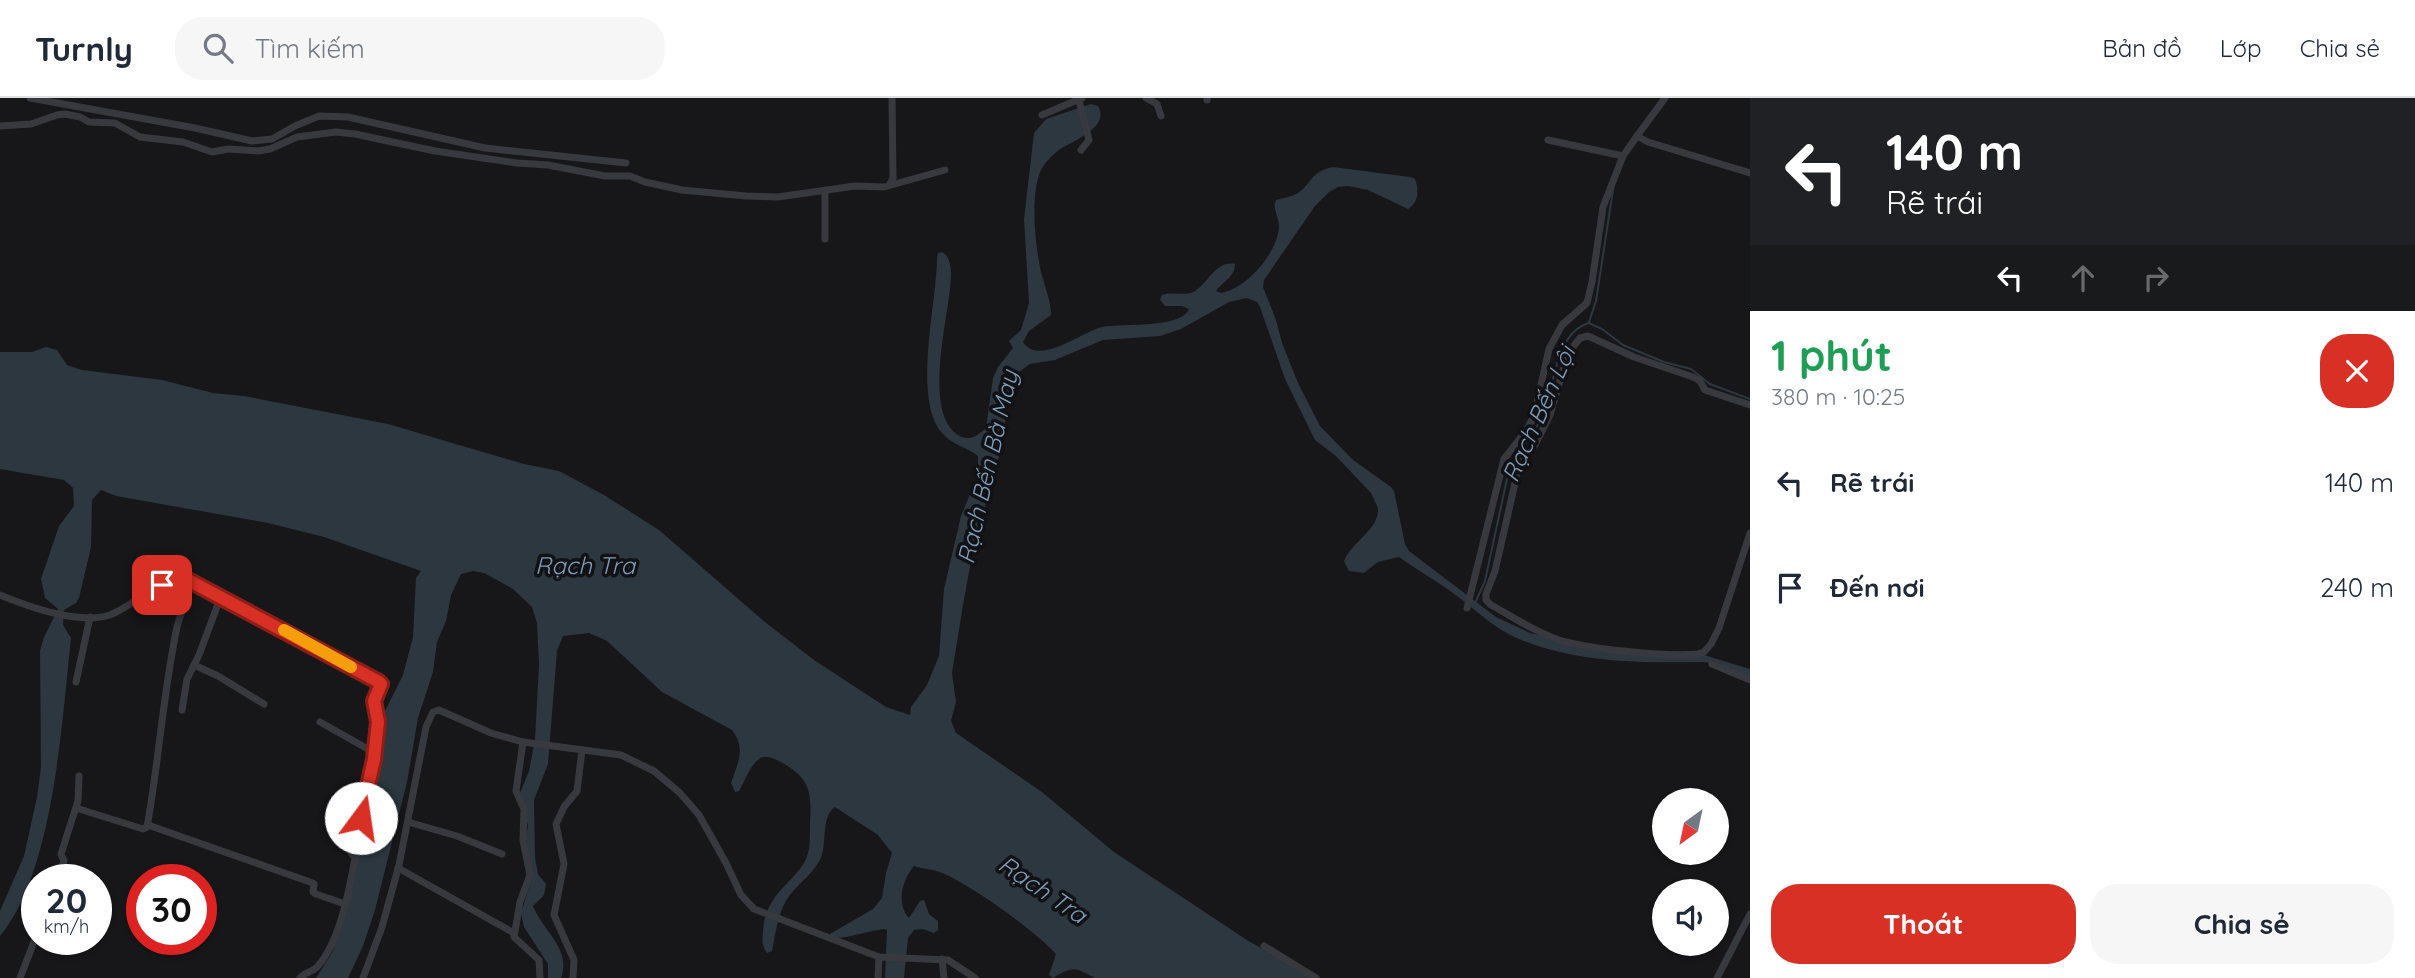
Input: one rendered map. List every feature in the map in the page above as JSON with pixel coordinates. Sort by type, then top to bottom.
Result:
[{"type":"street","points":[[30,98],[252,141],[272,139],[319,116],[348,117],[485,148],[625,163]]},
{"type":"street","points":[[890,184],[893,178],[892,98]]},
{"type":"street","points":[[1146,98],[1157,104],[1161,116]]},
{"type":"street","points":[[1466,606],[1504,459],[1534,416],[1549,349],[1562,325],[1587,303],[1603,208],[1623,156],[1665,98]]},
{"type":"street","points":[[1042,115],[1081,101],[1089,140],[1081,150]]},
{"type":"street","points":[[0,126],[31,124],[65,114],[89,122],[115,123],[139,137],[183,142],[212,152],[228,149],[258,151],[270,149],[297,137],[345,133],[517,163],[548,165],[605,176],[630,176],[682,190],[778,197],[855,186],[884,187],[944,170]]},
{"type":"street","points":[[1637,136],[1648,142],[1750,173]]},
{"type":"street","points":[[1548,141],[1623,156]]},
{"type":"street","points":[[825,191],[825,240]]},
{"type":"street","points":[[1750,405],[1705,390],[1700,381],[1686,373],[1667,369],[1588,335],[1583,336],[1569,353],[1550,415],[1535,445],[1522,460],[1518,470],[1486,600],[1535,630],[1559,640],[1598,647],[1698,654],[1711,644],[1719,628],[1750,533]]},
{"type":"street","points":[[76,808],[145,829],[148,825],[167,678],[179,616],[190,589],[188,580]]},
{"type":"street","points":[[0,595],[24,604],[79,617],[90,617],[114,613],[162,585],[188,580],[381,684],[374,701],[378,722],[375,753],[361,816],[351,827],[347,838],[348,848],[355,858],[345,904],[332,945],[318,966],[300,978]]},
{"type":"street","points":[[182,710],[187,679],[220,596]]},
{"type":"street","points":[[76,682],[90,617]]},
{"type":"street","points":[[1712,664],[1750,680]]},
{"type":"street","points":[[194,665],[264,704]]},
{"type":"street","points":[[362,978],[383,927],[408,822],[426,727],[433,712],[439,709],[491,733],[525,742],[621,755],[654,771],[680,793],[699,815],[741,895],[758,911],[881,957],[942,958],[975,978]]},
{"type":"street","points":[[320,722],[375,753]]},
{"type":"street","points":[[525,742],[516,791],[524,809],[523,840],[530,875],[520,902],[514,937],[539,960],[540,978]]},
{"type":"street","points":[[573,978],[574,960],[554,915],[564,864],[556,824],[564,807],[577,791],[582,750]]},
{"type":"street","points":[[63,864],[61,854],[76,808],[79,776]]},
{"type":"street","points":[[408,822],[457,836],[502,854]]},
{"type":"street","points":[[148,825],[310,881],[314,884],[313,892],[316,894],[345,904]]},
{"type":"street","points":[[398,868],[514,933]]},
{"type":"street","points":[[1717,978],[1750,914]]},
{"type":"street","points":[[1264,946],[1316,978]]},
{"type":"street","points":[[20,978],[29,955]]},
{"type":"street","points":[[878,978],[881,957]]},
{"type":"street","points":[[942,958],[944,978]]},
{"type":"water","name":"Rạch Tra","points":[[1091,104],[1098,106],[1101,114],[1095,127],[1059,150],[1040,171],[1034,208],[1041,273],[1051,315],[1029,331],[1023,342],[1030,349],[1050,349],[1102,327],[1175,320],[1189,309],[1182,306],[1165,306],[1160,300],[1162,295],[1195,291],[1223,265],[1235,264],[1231,276],[1216,291],[1221,293],[1240,285],[1259,268],[1273,247],[1279,226],[1276,200],[1298,193],[1326,169],[1333,167],[1415,179],[1417,196],[1408,209],[1368,190],[1348,186],[1329,192],[1315,206],[1264,280],[1263,287],[1282,343],[1298,383],[1320,426],[1353,460],[1394,491],[1405,544],[1409,551],[1496,617],[1530,633],[1583,646],[1704,655],[1750,669],[1750,678],[1716,664],[1703,662],[1610,660],[1541,647],[1502,630],[1399,557],[1378,562],[1364,573],[1349,571],[1344,561],[1374,523],[1378,508],[1371,493],[1336,456],[1315,440],[1285,379],[1260,307],[1257,302],[1247,298],[1229,302],[1181,329],[1160,336],[1103,340],[1055,360],[1030,364],[1016,374],[1012,381],[999,456],[973,550],[952,673],[956,702],[951,721],[956,733],[1042,792],[1114,852],[1247,940],[1312,978],[1095,978],[1074,969],[1053,978],[1049,975],[1056,954],[1033,933],[1001,908],[953,878],[914,866],[906,878],[902,892],[905,912],[909,918],[920,901],[924,900],[929,914],[938,921],[938,930],[934,933],[923,929],[914,930],[908,938],[904,978],[885,978],[887,930],[839,938],[833,938],[830,934],[873,909],[882,898],[892,853],[878,835],[835,807],[826,823],[821,858],[786,901],[772,951],[767,953],[763,946],[765,917],[777,895],[800,869],[809,849],[810,801],[803,779],[789,767],[764,757],[756,762],[739,791],[735,792],[731,783],[740,749],[732,730],[662,692],[607,641],[589,633],[563,636],[557,651],[548,764],[534,800],[535,858],[538,874],[546,884],[544,895],[533,906],[563,958],[561,978],[548,978],[548,964],[524,927],[521,913],[533,875],[525,842],[528,826],[520,793],[529,771],[535,740],[539,664],[537,623],[532,607],[513,589],[484,573],[473,571],[461,574],[451,595],[446,621],[437,642],[433,672],[418,718],[407,782],[375,910],[363,946],[348,978],[316,978],[332,953],[340,932],[357,857],[350,841],[352,832],[368,813],[385,711],[403,675],[413,637],[416,578],[421,571],[324,537],[268,523],[116,496],[101,490],[92,500],[91,547],[79,598],[64,610],[63,625],[71,638],[59,751],[44,835],[36,864],[21,864],[21,901],[0,936],[0,911],[24,856],[41,767],[40,651],[58,609],[45,598],[41,579],[59,526],[74,506],[73,488],[64,480],[0,469],[0,352],[32,352],[46,347],[57,350],[67,365],[82,370],[162,380],[213,393],[244,396],[388,424],[524,464],[559,471],[604,495],[659,530],[765,622],[814,660],[886,707],[910,715],[911,707],[927,685],[939,656],[944,589],[961,516],[978,475],[978,456],[942,433],[933,418],[929,397],[928,349],[938,253],[942,252],[947,256],[951,272],[939,382],[941,404],[947,422],[958,435],[970,438],[986,428],[993,378],[1013,348],[1009,341],[1021,330],[1029,303],[1024,219],[1034,133],[1046,119]]},
{"type":"waterway","points":[[1589,322],[1596,301],[1613,190]]},
{"type":"waterway","name":"Rạch Bến Lội","points":[[1476,601],[1485,581],[1508,474],[1544,412],[1563,348],[1569,337],[1578,329],[1589,323],[1623,345],[1664,362],[1691,369],[1710,384],[1750,399]]},
{"type":"slow traffic","points":[[284,630],[351,667]]},
{"type":"route","points":[[162,585],[188,580],[381,684],[374,701],[378,722],[374,759],[361,818]]},
{"type":"water label","name":"Rạch Bến Bà May","points":[[987,467]]}]
